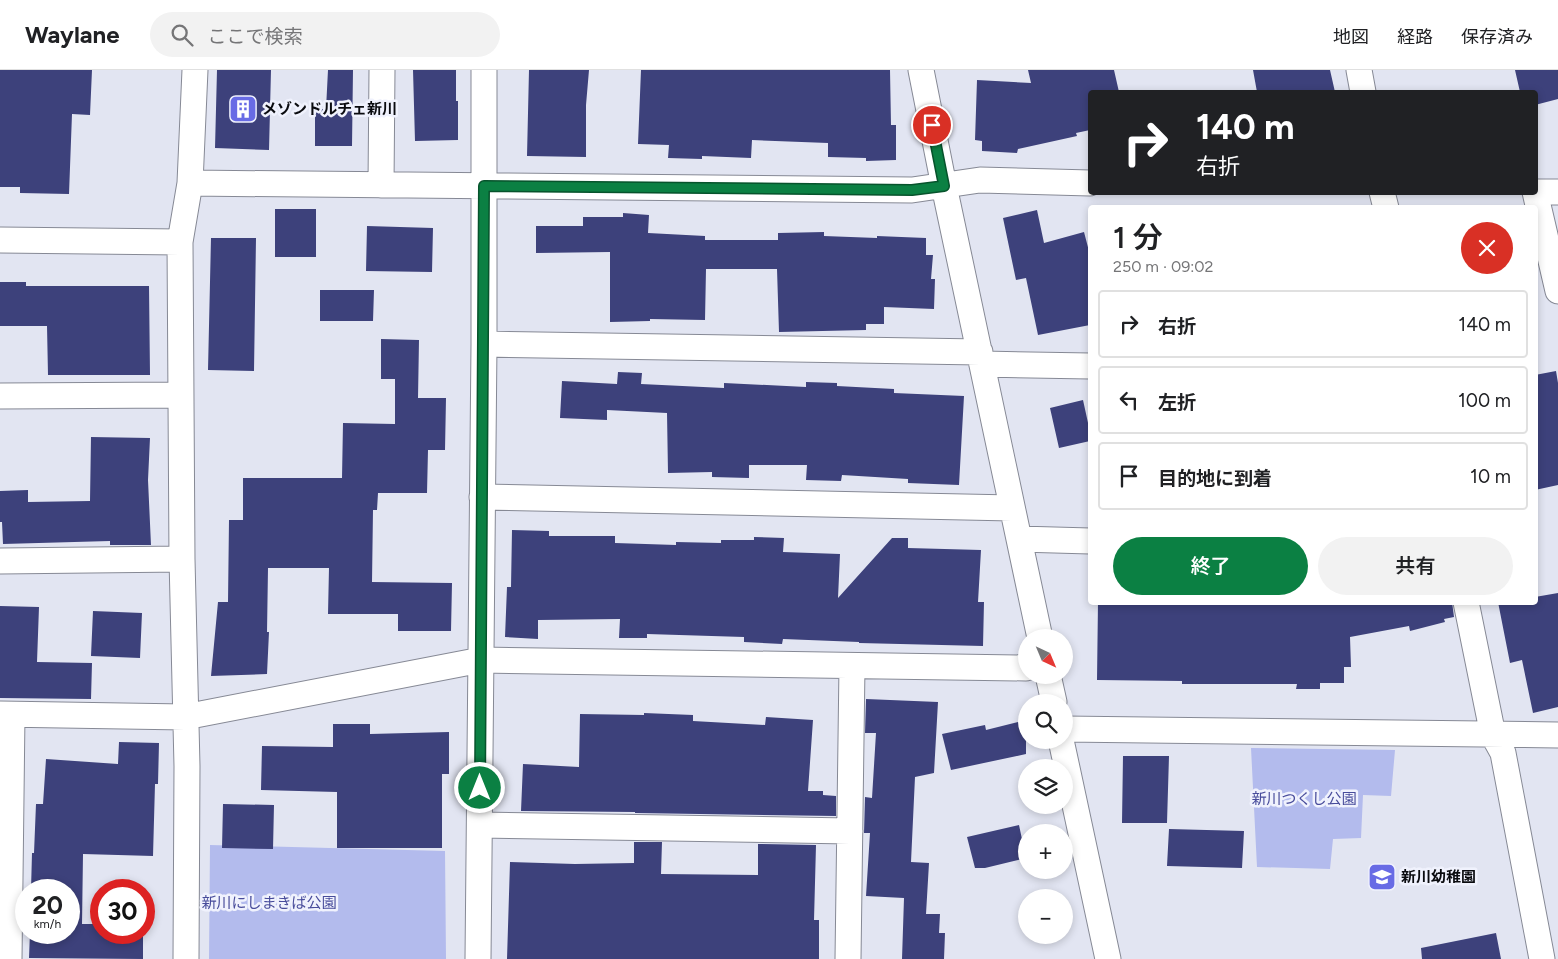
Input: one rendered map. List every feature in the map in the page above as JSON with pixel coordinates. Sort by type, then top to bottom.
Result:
[{"type":"street","points":[[186,959],[187,766],[182,559],[180,242],[190,183],[195,70]]},
{"type":"street","points":[[380,185],[382,70]]},
{"type":"street","points":[[478,959],[484,344],[484,70]]},
{"type":"street","points":[[921,70],[1038,629]]},
{"type":"street","points":[[1359,70],[1363,90]]},
{"type":"street","points":[[190,183],[912,190],[980,180],[1088,183]]},
{"type":"street","points":[[1538,192],[1558,192]]},
{"type":"street","points":[[1536,195],[1558,290]]},
{"type":"street","points":[[0,240],[180,242]]},
{"type":"street","points":[[484,344],[981,358],[1088,366]]},
{"type":"street","points":[[0,396],[180,395]]},
{"type":"street","points":[[482,497],[1012,508]]},
{"type":"street","points":[[1019,539],[1088,541]]},
{"type":"street","points":[[0,561],[182,559]]},
{"type":"street","points":[[1467,605],[1493,735],[1503,753],[1542,959]]},
{"type":"street","points":[[9,959],[6,715],[185,717],[481,660],[1018,668]]},
{"type":"street","points":[[848,959],[852,666]]},
{"type":"street","points":[[1073,729],[1558,735]]},
{"type":"street","points":[[1064,749],[1108,959]]},
{"type":"street","points":[[480,825],[850,831]]},
{"type":"green space","name":"新川つくし公園","points":[[1251,748],[1395,750],[1391,796],[1363,795],[1361,838],[1333,839],[1330,869],[1257,867]]},
{"type":"green space","name":"新川にしまきば公園","points":[[210,845],[445,851],[446,959],[209,959]]},
{"type":"building","points":[[0,70],[92,70],[90,115],[72,114],[69,194],[20,193],[20,187],[0,187]]},
{"type":"building","name":"メゾンドルチェ新川","points":[[217,70],[271,70],[269,150],[215,148]]},
{"type":"building","points":[[328,70],[353,70],[352,146],[315,146],[315,109],[326,109]]},
{"type":"building","points":[[413,70],[456,70],[458,140],[415,141]]},
{"type":"building","points":[[529,70],[589,70],[586,105],[586,157],[527,156]]},
{"type":"building","points":[[641,70],[890,70],[891,125],[896,125],[896,160],[866,161],[866,158],[828,157],[828,143],[752,140],[751,158],[702,156],[702,159],[668,158],[669,145],[638,144]]},
{"type":"building","points":[[1028,70],[1114,70],[1119,90],[1088,90],[1088,130],[1076,133],[1077,136],[1018,149],[1017,153],[982,151],[982,141],[975,140],[977,80],[1031,83]]},
{"type":"building","points":[[1253,70],[1330,70],[1335,90],[1257,90]]},
{"type":"building","points":[[1515,70],[1558,70],[1558,99],[1538,104],[1538,90],[1520,90]]},
{"type":"building","points":[[275,209],[316,209],[316,257],[275,257]]},
{"type":"building","points":[[1037,210],[1044,243],[1084,232],[1088,247],[1088,325],[1038,335],[1026,278],[1016,280],[1003,218]]},
{"type":"building","points":[[623,213],[649,215],[648,233],[705,236],[705,240],[778,240],[778,233],[824,232],[824,236],[926,238],[926,255],[933,255],[931,279],[935,279],[934,309],[884,307],[884,324],[866,324],[866,330],[779,332],[777,269],[706,269],[705,320],[650,319],[650,321],[610,322],[610,252],[536,253],[536,226],[583,226],[583,217],[623,217]]},
{"type":"building","points":[[367,226],[433,228],[432,272],[366,271]]},
{"type":"building","points":[[211,238],[256,238],[254,371],[208,370]]},
{"type":"building","points":[[0,282],[26,282],[26,286],[149,286],[150,375],[48,375],[47,326],[0,326]]},
{"type":"building","points":[[320,290],[374,290],[373,321],[320,321]]},
{"type":"building","points":[[381,339],[419,340],[418,398],[446,398],[445,450],[428,450],[427,493],[378,493],[377,510],[373,510],[372,582],[452,583],[451,631],[398,631],[398,614],[328,614],[329,568],[268,568],[267,632],[269,632],[267,674],[211,676],[218,602],[228,602],[229,520],[243,520],[243,478],[342,478],[343,423],[395,424],[395,379],[381,379]]},
{"type":"building","points":[[1556,371],[1558,383],[1558,485],[1538,489],[1538,374]]},
{"type":"building","points":[[618,372],[642,373],[641,384],[724,388],[724,383],[806,387],[806,382],[837,383],[837,386],[894,389],[894,393],[964,396],[959,485],[908,483],[908,479],[842,475],[841,481],[806,480],[807,465],[749,465],[749,478],[712,477],[712,472],[668,473],[667,413],[607,410],[607,420],[560,418],[562,381],[617,384]]},
{"type":"building","points":[[1083,400],[1088,423],[1088,441],[1059,448],[1050,408]]},
{"type":"building","points":[[91,437],[150,438],[148,480],[151,545],[110,545],[110,541],[3,544],[2,522],[0,522],[0,491],[28,490],[28,502],[90,501]]},
{"type":"building","points":[[512,530],[549,531],[549,536],[615,536],[615,543],[676,545],[676,542],[721,543],[721,540],[754,540],[754,537],[784,538],[783,552],[840,554],[838,598],[892,538],[908,538],[908,548],[981,550],[978,602],[984,602],[983,646],[783,639],[782,644],[744,642],[744,637],[647,634],[647,638],[619,638],[620,619],[538,620],[538,639],[505,637],[507,587],[511,587]]},
{"type":"building","points":[[1558,593],[1558,707],[1533,713],[1522,660],[1510,663],[1499,605],[1538,605],[1538,596]]},
{"type":"building","points":[[1098,605],[1452,605],[1454,617],[1444,619],[1445,622],[1410,631],[1409,626],[1350,637],[1351,667],[1344,667],[1344,683],[1320,683],[1320,689],[1296,689],[1297,684],[1182,684],[1182,681],[1097,680]]},
{"type":"building","points":[[0,606],[39,607],[37,662],[92,663],[91,699],[0,698]]},
{"type":"building","points":[[93,611],[142,613],[140,658],[91,656]]},
{"type":"building","points":[[866,699],[938,702],[934,773],[915,777],[911,862],[929,863],[926,914],[940,914],[939,933],[945,933],[944,959],[902,959],[904,898],[866,896],[870,833],[864,833],[865,797],[872,798],[876,733],[865,733]]},
{"type":"building","points":[[644,713],[693,715],[693,721],[765,725],[766,717],[813,720],[808,791],[823,791],[823,795],[836,796],[836,816],[521,811],[523,764],[579,767],[580,714],[644,715]]},
{"type":"building","points":[[1018,722],[1018,749],[1026,749],[1026,754],[951,770],[942,734],[985,725],[986,730]]},
{"type":"building","points":[[333,724],[370,724],[370,734],[449,732],[449,774],[442,774],[442,848],[337,848],[337,792],[261,790],[262,746],[333,747]]},
{"type":"building","points":[[119,742],[159,743],[158,784],[155,784],[153,856],[83,854],[82,924],[90,924],[90,944],[143,944],[143,959],[29,958],[30,944],[80,944],[80,879],[31,879],[36,804],[43,804],[46,759],[118,764]]},
{"type":"building","points":[[1123,756],[1169,756],[1167,823],[1122,823]]},
{"type":"building","points":[[223,804],[274,805],[273,849],[222,848]]},
{"type":"building","points":[[1018,825],[1018,860],[985,868],[975,868],[967,837]]},
{"type":"building","points":[[1169,829],[1244,831],[1242,868],[1167,866]]},
{"type":"building","points":[[634,842],[662,842],[661,874],[758,875],[758,844],[816,845],[814,920],[819,920],[819,959],[507,959],[510,862],[634,863]]},
{"type":"building","points":[[1496,933],[1501,959],[1422,959],[1421,948]]},
{"type":"place","name":"メゾンドルチェ新川","points":[[243,109]]},
{"type":"place","name":"新川幼稚園","points":[[1382,877]]},
{"type":"route","points":[[480,788],[484,186],[912,190],[944,186],[932,125]]}]
